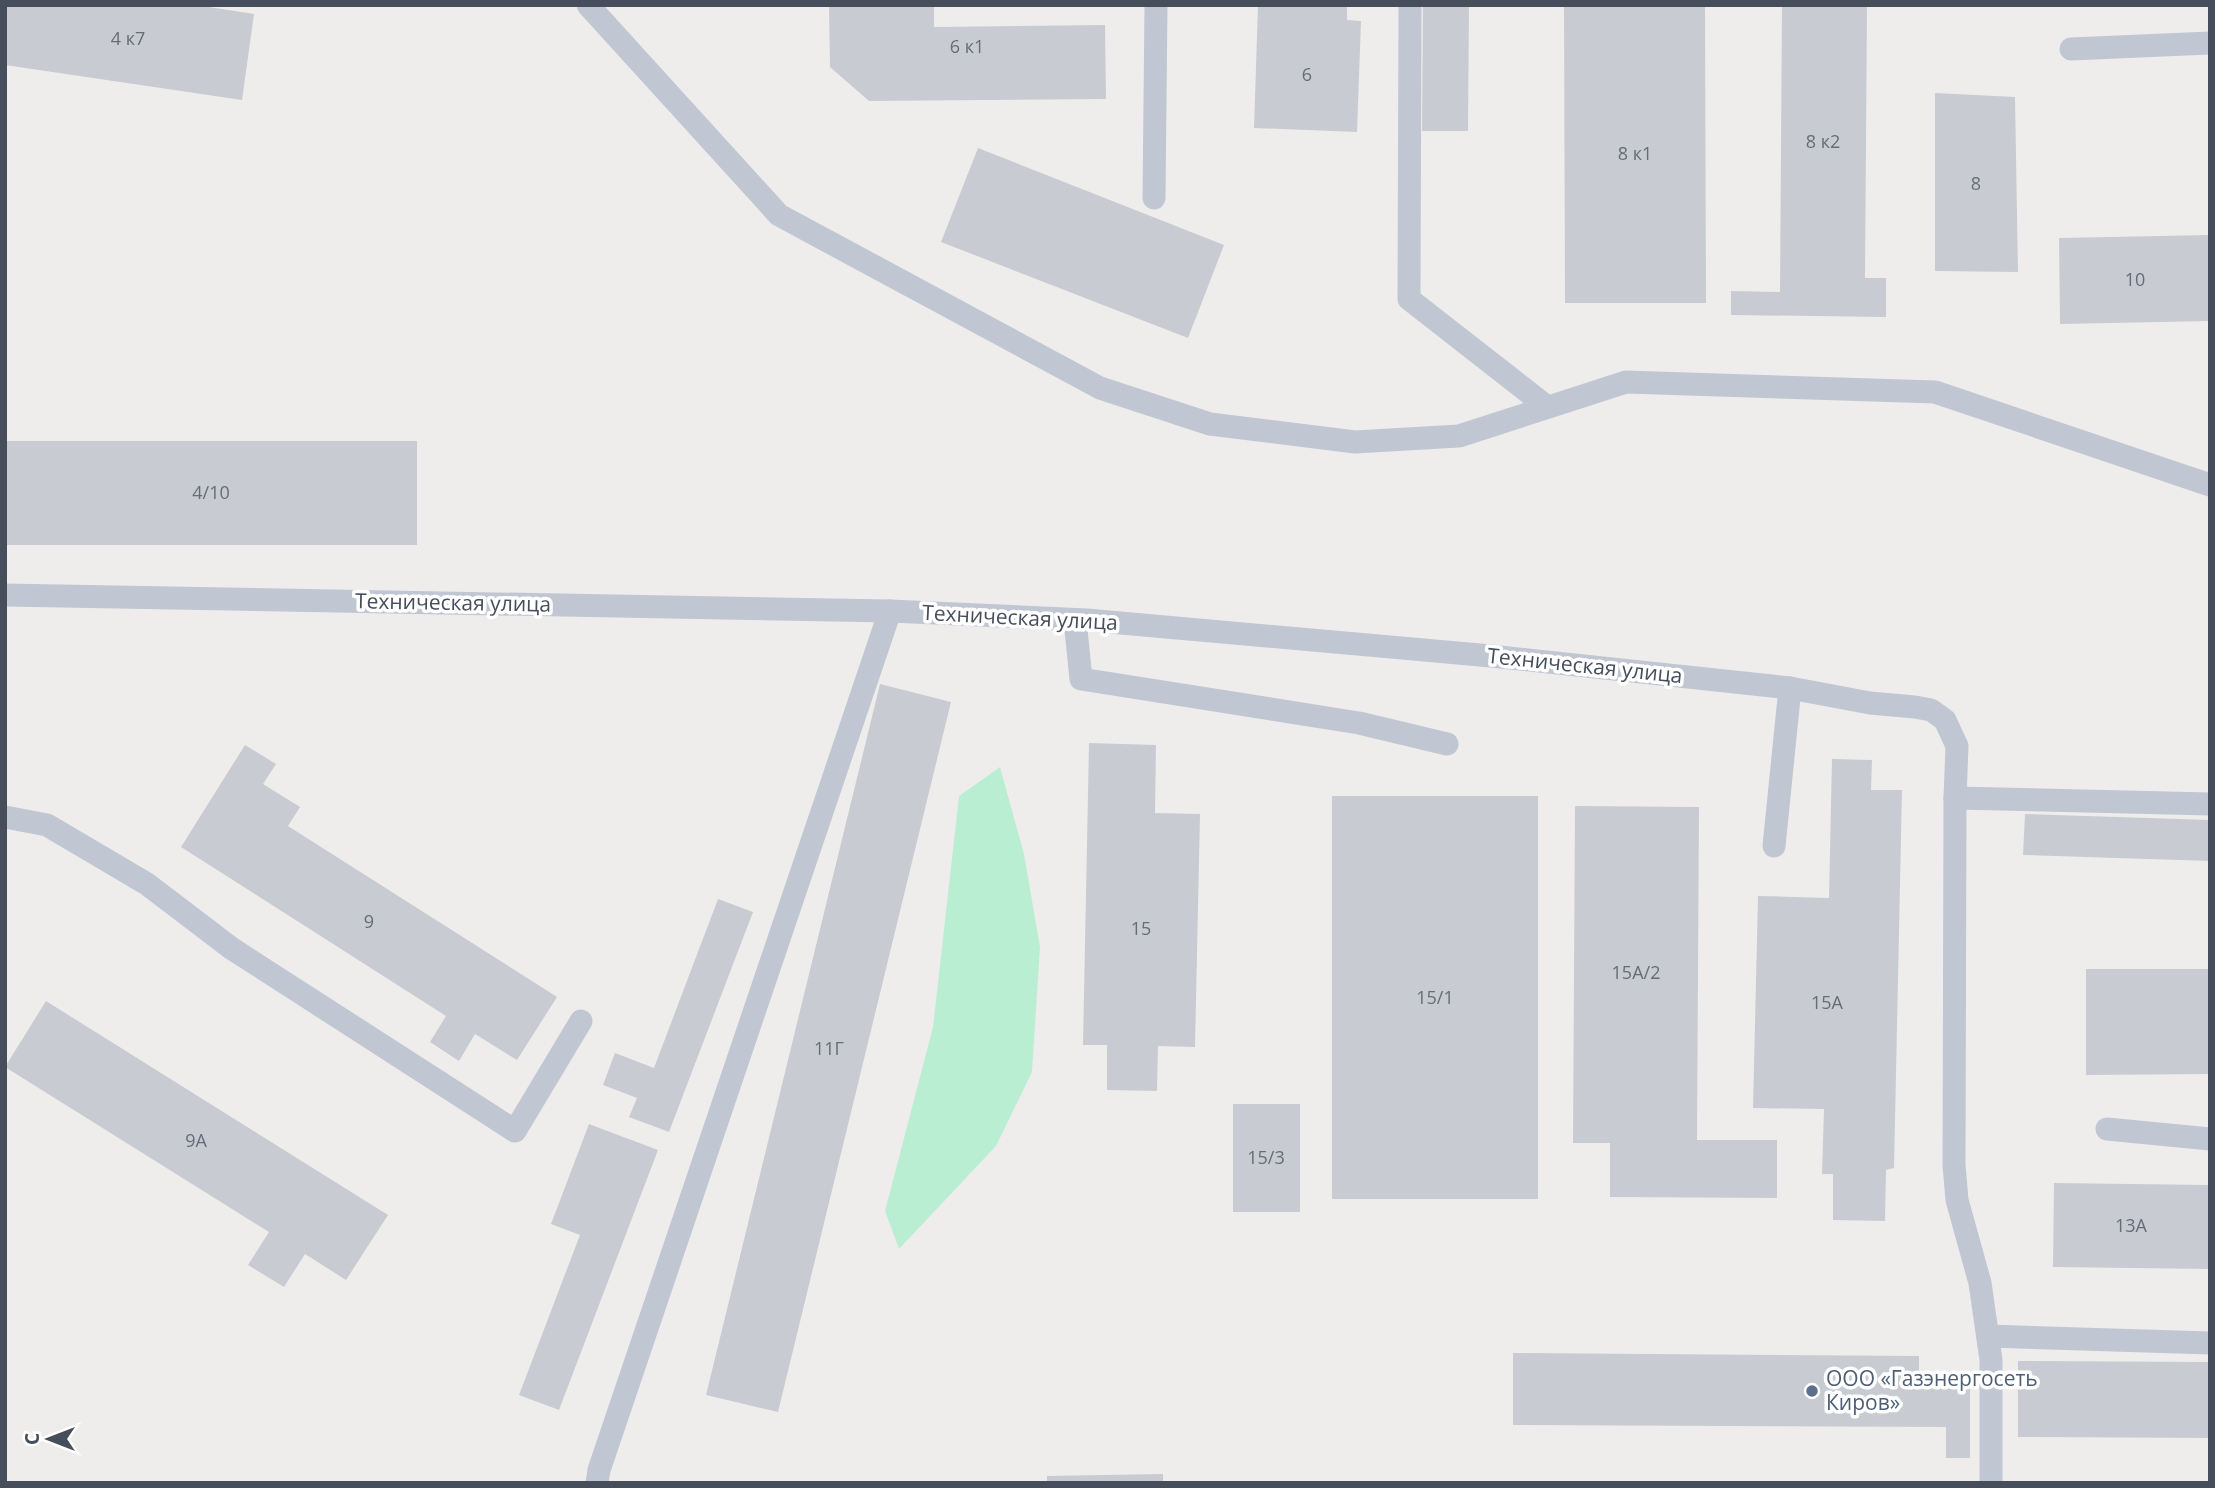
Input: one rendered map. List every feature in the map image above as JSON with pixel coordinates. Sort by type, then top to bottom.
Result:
[{"type":"lane","points":[[588,5],[779,215],[1100,388],[1210,424],[1355,442],[1459,436],[1626,382],[1935,392],[2210,485]]},
{"type":"lane","points":[[1154,198],[1156,5]]},
{"type":"lane","points":[[1410,5],[1409,299],[1546,406]]},
{"type":"lane","points":[[2071,49],[2210,43]]},
{"type":"lane","name":"Техническая улица","points":[[5,595],[890,611],[1074,620],[1491,656],[1790,688],[1870,703],[1931,710],[1945,719],[1957,746],[1954,1165],[1957,1200],[1980,1283],[1991,1360],[1991,1483]]},
{"type":"lane","points":[[597,1483],[890,611]]},
{"type":"lane","points":[[1074,620],[1081,679],[1359,723],[1447,744]]},
{"type":"lane","points":[[1774,846],[1790,688]]},
{"type":"lane","points":[[1955,798],[2210,804]]},
{"type":"lane","points":[[5,817],[47,825],[147,884],[231,948],[515,1130],[581,1021]]},
{"type":"lane","points":[[2106,1129],[2210,1139]]},
{"type":"lane","points":[[1988,1336],[2210,1343]]},
{"type":"green space","points":[[1000,767],[1024,854],[1040,947],[1032,1072],[996,1146],[899,1249],[885,1211],[933,1027],[959,796]]},
{"type":"building","points":[[5,5],[196,5],[254,14],[242,100],[5,65]]},
{"type":"building","points":[[829,5],[934,5],[934,27],[1105,25],[1106,99],[869,101],[830,67]]},
{"type":"building","points":[[1258,5],[1347,5],[1347,20],[1361,21],[1357,132],[1254,128]]},
{"type":"building","points":[[1423,5],[1469,5],[1468,131],[1422,131]]},
{"type":"building","points":[[1564,5],[1705,5],[1706,303],[1565,303]]},
{"type":"building","points":[[1782,5],[1867,5],[1865,278],[1886,278],[1886,317],[1731,315],[1731,291],[1780,292]]},
{"type":"building","points":[[1935,93],[2015,97],[2018,272],[1935,271]]},
{"type":"building","points":[[978,148],[1224,245],[1188,338],[941,242]]},
{"type":"building","points":[[2210,235],[2210,321],[2060,324],[2059,238]]},
{"type":"building","points":[[5,441],[417,441],[417,545],[5,545]]},
{"type":"building","points":[[880,684],[951,702],[778,1412],[706,1395]]},
{"type":"building","points":[[1089,743],[1156,745],[1155,813],[1200,814],[1195,1047],[1158,1046],[1157,1091],[1107,1090],[1107,1045],[1083,1045]]},
{"type":"building","points":[[245,745],[276,764],[263,784],[300,807],[288,826],[557,997],[517,1060],[475,1034],[459,1061],[430,1042],[446,1016],[181,847]]},
{"type":"building","points":[[1832,759],[1872,760],[1871,790],[1902,790],[1894,1168],[1886,1170],[1885,1221],[1833,1220],[1833,1174],[1822,1174],[1824,1109],[1753,1108],[1758,896],[1829,898]]},
{"type":"building","points":[[1332,796],[1538,796],[1538,1199],[1332,1199]]},
{"type":"building","points":[[1575,806],[1699,807],[1697,1140],[1777,1140],[1777,1198],[1610,1197],[1610,1143],[1573,1143]]},
{"type":"building","points":[[2025,814],[2210,820],[2210,861],[2023,855]]},
{"type":"building","points":[[718,899],[753,912],[669,1132],[629,1117],[637,1098],[603,1085],[615,1053],[654,1068]]},
{"type":"building","points":[[2086,969],[2210,969],[2210,1074],[2086,1075]]},
{"type":"building","points":[[46,1001],[388,1215],[346,1280],[305,1254],[284,1287],[248,1265],[269,1232],[5,1067]]},
{"type":"building","points":[[1233,1104],[1300,1104],[1300,1212],[1233,1212]]},
{"type":"building","points":[[589,1124],[658,1150],[559,1410],[519,1395],[580,1235],[551,1224]]},
{"type":"building","points":[[2054,1183],[2210,1185],[2210,1269],[2053,1267]]},
{"type":"building","points":[[1513,1353],[1919,1356],[1919,1375],[1945,1375],[1945,1385],[1970,1385],[1970,1458],[1946,1458],[1946,1427],[1513,1425]]},
{"type":"building","points":[[2018,1361],[2210,1362],[2210,1438],[2018,1437]]},
{"type":"building","points":[[1163,1474],[1163,1483],[1047,1483],[1047,1476]]},
{"type":"place","name":"ООО «Газэнергосеть Киров»","points":[[1812,1391]]}]
